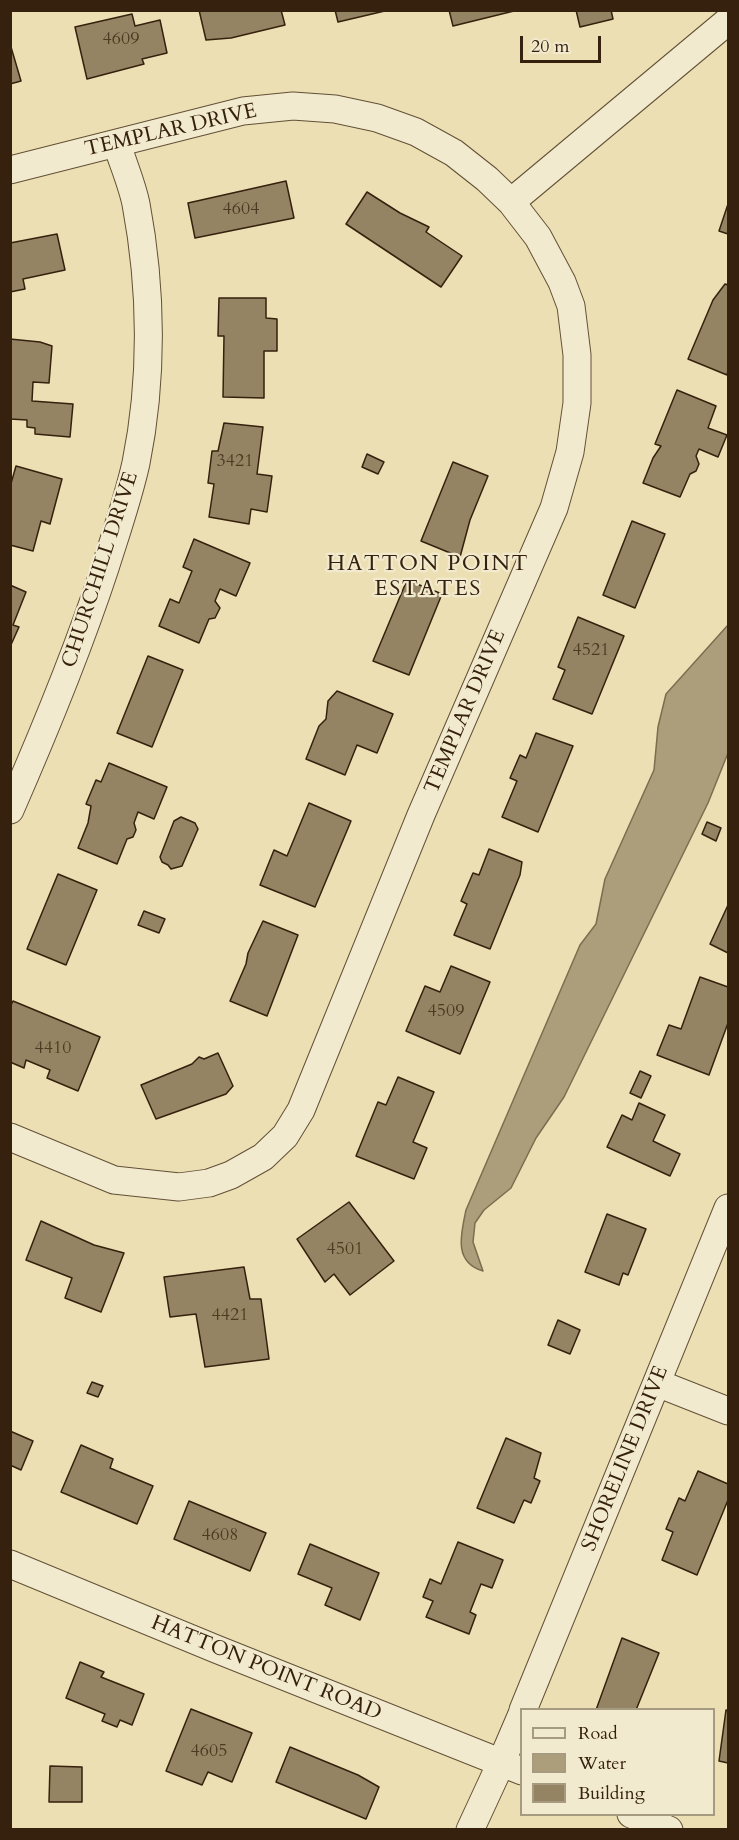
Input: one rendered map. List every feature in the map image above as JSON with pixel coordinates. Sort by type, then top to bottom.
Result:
[{"type":"street","points":[[511,202],[729,21]]},
{"type":"street","name":"TEMPLAR DRIVE","points":[[10,170],[243,111],[293,106],[335,109],[376,118],[416,132],[453,153],[488,179],[511,202],[538,237],[562,282],[571,306],[577,355],[577,403],[570,452],[554,508],[421,815],[301,1110],[285,1136],[263,1157],[231,1175],[209,1183],[179,1187],[114,1180],[10,1137]]},
{"type":"street","name":"CHURCHILL DRIVE","points":[[10,810],[85,628],[128,498],[136,460],[145,396],[148,345],[146,280],[135,203],[117,144]]},
{"type":"street","name":"SHORELINE DRIVE","points":[[524,1708],[729,1208]]},
{"type":"street","points":[[657,1383],[729,1411]]},
{"type":"street","name":"HATTON POINT ROAD","points":[[10,1564],[511,1767]]},
{"type":"street","points":[[470,1830],[511,1767],[520,1724]]},
{"type":"street","points":[[634,1816],[669,1830]]},
{"type":"water","points":[[728,625],[728,753],[708,803],[564,1097],[536,1138],[511,1188],[484,1210],[475,1223],[473,1242],[483,1271],[473,1267],[463,1254],[461,1237],[466,1210],[580,945],[596,924],[605,879],[654,770],[658,727],[666,694]]},
{"type":"building","points":[[199,10],[281,10],[285,25],[231,38],[206,40]]},
{"type":"building","points":[[335,10],[389,10],[338,22]]},
{"type":"building","points":[[449,10],[518,10],[453,26]]},
{"type":"building","points":[[576,10],[611,10],[613,19],[580,27]]},
{"type":"building","points":[[132,14],[135,26],[160,20],[167,53],[142,59],[144,64],[87,79],[75,27]]},
{"type":"building","points":[[10,48],[21,81],[10,84]]},
{"type":"building","points":[[286,181],[294,218],[195,238],[188,203]]},
{"type":"building","points":[[367,192],[400,213],[429,227],[426,232],[462,256],[441,287],[346,224]]},
{"type":"building","points":[[728,204],[728,234],[719,231]]},
{"type":"building","points":[[57,234],[65,270],[23,279],[25,289],[10,292],[10,243]]},
{"type":"building","points":[[725,284],[728,285],[727,375],[688,359],[713,300]]},
{"type":"building","points":[[219,298],[266,298],[266,318],[277,319],[277,351],[264,351],[264,398],[223,397],[224,336],[218,336]]},
{"type":"building","points":[[10,339],[40,342],[52,346],[49,383],[33,382],[32,401],[73,404],[70,437],[35,434],[35,428],[27,427],[27,420],[10,419]]},
{"type":"building","points":[[677,390],[716,406],[708,428],[727,435],[718,457],[699,449],[696,456],[699,464],[696,471],[690,474],[680,497],[643,483],[653,458],[661,446],[655,444]]},
{"type":"building","points":[[224,423],[263,427],[257,474],[272,476],[267,512],[251,509],[249,524],[209,517],[214,484],[208,483],[212,451],[218,451]]},
{"type":"building","points":[[367,454],[384,462],[378,474],[362,467]]},
{"type":"building","points":[[453,462],[488,476],[470,520],[460,557],[421,541]]},
{"type":"building","points":[[16,466],[62,479],[50,524],[41,521],[33,551],[10,545],[10,487]]},
{"type":"building","points":[[632,521],[665,534],[635,608],[603,595]]},
{"type":"building","points":[[194,539],[250,563],[236,596],[220,589],[215,601],[220,608],[215,618],[209,619],[199,643],[159,626],[170,599],[179,603],[192,571],[183,567]]},
{"type":"building","points":[[407,580],[442,594],[409,675],[373,661]]},
{"type":"building","points":[[10,585],[26,592],[13,625],[19,627],[10,647]]},
{"type":"building","points":[[578,617],[624,636],[592,714],[553,699],[565,670],[558,667]]},
{"type":"building","points":[[148,656],[183,670],[152,747],[117,733]]},
{"type":"building","points":[[337,691],[393,714],[377,753],[357,745],[345,775],[306,759],[319,726],[326,719],[328,701]]},
{"type":"building","points":[[536,733],[573,746],[538,832],[502,817],[517,781],[510,778],[520,755],[526,758]]},
{"type":"building","points":[[109,763],[167,787],[154,819],[138,812],[134,823],[136,830],[133,837],[127,839],[117,864],[78,848],[88,823],[91,806],[86,804],[96,780],[101,782]]},
{"type":"building","points":[[309,803],[351,821],[315,907],[260,885],[274,850],[287,856]]},
{"type":"building","points":[[181,817],[195,823],[198,829],[182,866],[171,869],[162,862],[160,857],[174,821]]},
{"type":"building","points":[[707,822],[721,828],[716,841],[702,834]]},
{"type":"building","points":[[489,849],[522,862],[520,875],[490,949],[454,935],[467,904],[461,901],[473,873],[479,875]]},
{"type":"building","points":[[58,874],[97,890],[66,965],[27,949]]},
{"type":"building","points":[[728,905],[728,953],[710,944]]},
{"type":"building","points":[[144,911],[165,919],[159,933],[138,925]]},
{"type":"building","points":[[263,921],[298,935],[267,1016],[230,1001]]},
{"type":"building","points":[[451,966],[490,982],[460,1054],[406,1031],[425,986],[440,992]]},
{"type":"building","points":[[700,977],[728,987],[728,1023],[709,1075],[657,1055],[669,1025],[681,1029]]},
{"type":"building","points":[[13,1001],[100,1037],[78,1091],[47,1078],[50,1070],[26,1060],[24,1068],[10,1062],[10,1007]]},
{"type":"building","points":[[218,1053],[233,1086],[226,1094],[156,1119],[141,1085],[192,1064],[199,1057],[204,1059]]},
{"type":"building","points":[[640,1071],[651,1076],[641,1098],[630,1093]]},
{"type":"building","points":[[398,1077],[434,1092],[413,1142],[427,1148],[414,1179],[356,1156],[378,1102],[386,1105]]},
{"type":"building","points":[[639,1103],[665,1115],[653,1141],[680,1154],[670,1176],[607,1147],[622,1115],[632,1120]]},
{"type":"building","points":[[349,1202],[394,1261],[350,1295],[334,1274],[325,1282],[297,1239]]},
{"type":"building","points":[[607,1214],[646,1229],[628,1275],[623,1273],[619,1285],[585,1272]]},
{"type":"building","points":[[41,1221],[94,1245],[124,1253],[101,1312],[65,1298],[72,1278],[26,1260]]},
{"type":"building","points":[[244,1267],[250,1299],[261,1299],[269,1359],[205,1367],[196,1314],[170,1317],[164,1277]]},
{"type":"building","points":[[558,1320],[580,1330],[570,1354],[548,1345]]},
{"type":"building","points":[[92,1382],[103,1386],[98,1397],[87,1393]]},
{"type":"building","points":[[10,1431],[33,1441],[21,1470],[10,1465]]},
{"type":"building","points":[[506,1438],[541,1453],[534,1478],[540,1481],[531,1503],[524,1500],[514,1523],[477,1508]]},
{"type":"building","points":[[81,1445],[113,1459],[110,1468],[153,1486],[137,1524],[61,1492]]},
{"type":"building","points":[[698,1471],[728,1484],[728,1500],[697,1575],[662,1560],[673,1532],[666,1529],[679,1498],[685,1501]]},
{"type":"building","points":[[189,1501],[266,1533],[250,1571],[174,1539]]},
{"type":"building","points":[[458,1542],[503,1560],[492,1588],[481,1584],[470,1612],[476,1615],[469,1634],[426,1617],[433,1601],[423,1597],[430,1579],[441,1584]]},
{"type":"building","points":[[310,1544],[379,1573],[360,1620],[325,1605],[332,1588],[298,1574]]},
{"type":"building","points":[[622,1638],[659,1653],[637,1708],[597,1708]]},
{"type":"building","points":[[80,1662],[104,1672],[101,1677],[144,1694],[132,1725],[120,1720],[117,1727],[102,1721],[105,1714],[66,1698]]},
{"type":"building","points":[[191,1709],[252,1733],[232,1782],[208,1772],[202,1785],[166,1771]]},
{"type":"building","points":[[726,1710],[728,1711],[728,1763],[719,1761]]},
{"type":"building","points":[[290,1747],[358,1775],[379,1787],[366,1819],[276,1782]]},
{"type":"building","points":[[50,1766],[82,1767],[82,1802],[49,1802]]},
{"type":"district","name":"HATTON POINT ESTATES","points":[[428,578]]}]
